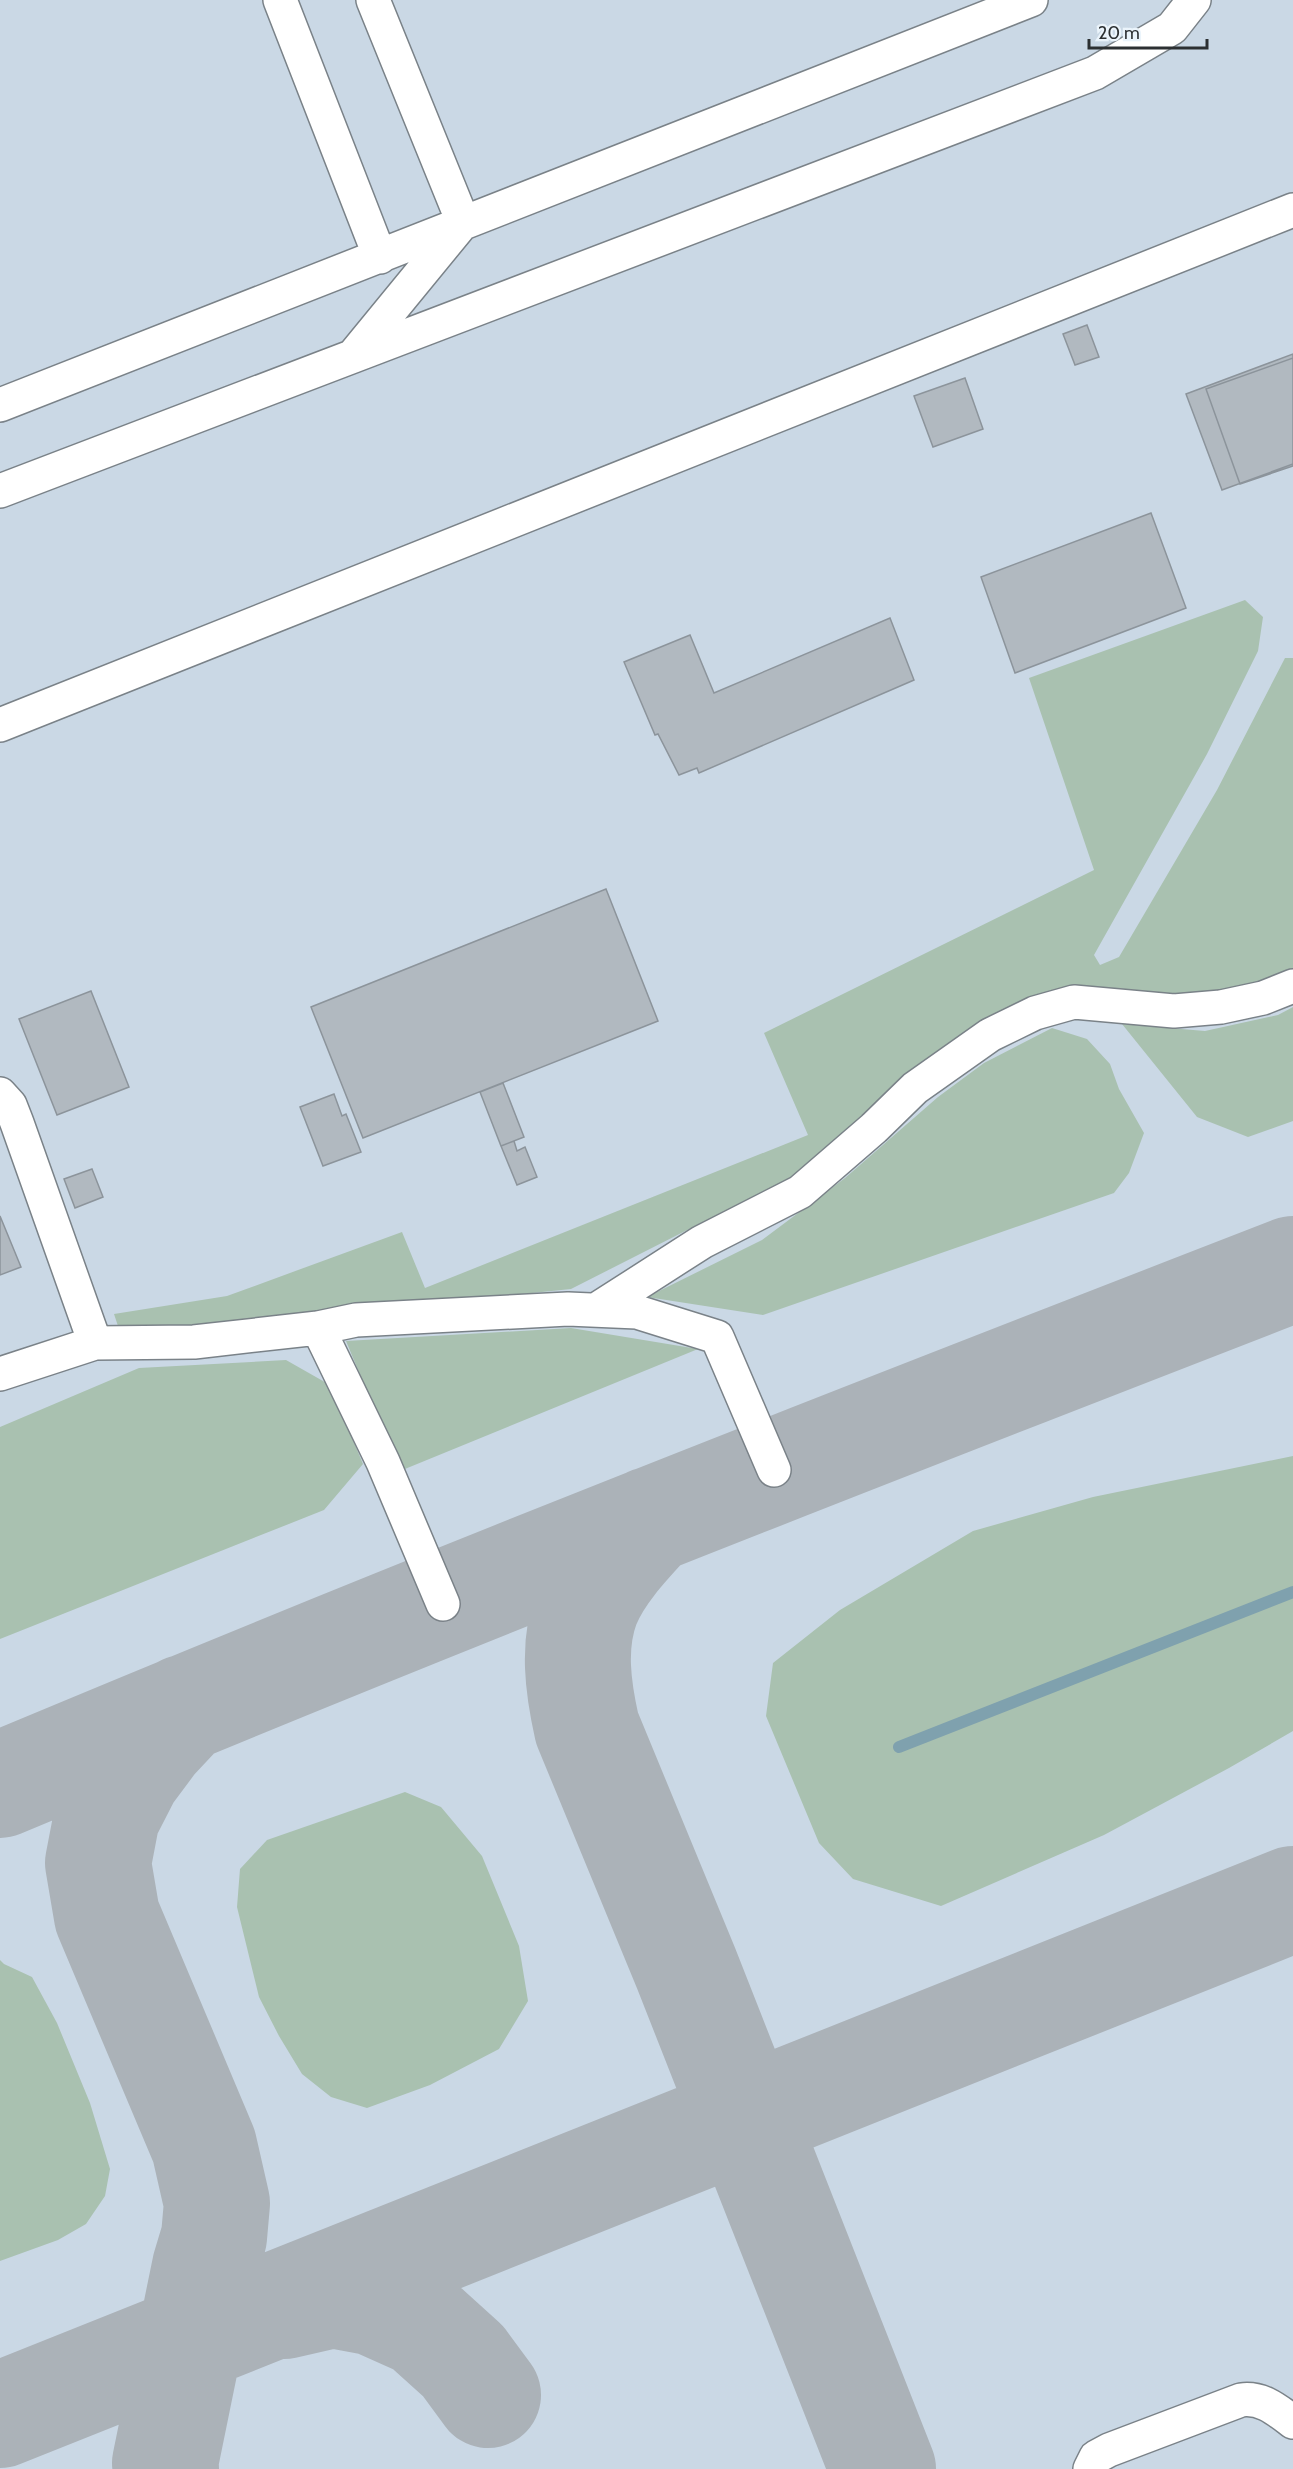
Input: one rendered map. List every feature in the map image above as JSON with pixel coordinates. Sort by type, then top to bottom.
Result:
[{"type":"lane","points":[[280,0],[380,258]]},
{"type":"lane","points":[[373,0],[463,222]]},
{"type":"lane","points":[[0,405],[380,258],[463,222],[1031,0]]},
{"type":"lane","points":[[0,491],[1095,73],[1172,28],[1194,0]]},
{"type":"lane","points":[[0,725],[1293,210]]},
{"type":"lane","points":[[353,356],[463,222]]},
{"type":"lane","points":[[596,1310],[702,1242],[800,1192],[874,1128],[915,1088],[990,1035],[1035,1012],[1074,1002],[1174,1011],[1221,1007],[1263,998],[1293,986]]},
{"type":"lane","points":[[0,1094],[10,1105],[17,1123],[95,1343]]},
{"type":"lane","points":[[0,1374],[95,1343],[194,1342],[318,1328],[356,1320],[568,1310],[637,1312],[717,1336],[774,1470]]},
{"type":"lane","points":[[318,1328],[383,1462],[443,1604]]},
{"type":"lane","points":[[1090,2469],[1096,2457],[1109,2450],[1241,2400],[1253,2398],[1293,2422]]},
{"type":"shaded area","points":[[0,0],[1293,0],[1293,2469],[0,2469]]},
{"type":"green space","points":[[1245,600],[1263,617],[1258,651],[1207,754],[1094,955],[1100,965],[1119,957],[1217,790],[1285,658],[1293,658],[1293,977],[1203,996],[1099,991],[1046,997],[797,1182],[703,1222],[571,1289],[199,1327],[120,1332],[114,1314],[227,1296],[402,1232],[425,1288],[808,1135],[764,1033],[1094,870],[1029,678]]},
{"type":"green space","points":[[1293,1007],[1293,1121],[1248,1137],[1197,1117],[1122,1024],[1205,1031],[1278,1015]]},
{"type":"green space","points":[[1052,1028],[1087,1039],[1110,1064],[1119,1089],[1144,1133],[1129,1173],[1114,1193],[763,1315],[647,1297],[762,1240],[845,1178],[938,1097],[984,1063]]},
{"type":"green space","points":[[571,1328],[698,1349],[400,1471],[346,1341]]},
{"type":"green space","points":[[286,1360],[330,1385],[363,1464],[324,1510],[0,1639],[0,1427],[139,1368]]},
{"type":"green space","points":[[1293,1456],[1293,1731],[1104,1835],[941,1906],[853,1879],[819,1843],[766,1716],[773,1663],[840,1610],[973,1531],[1093,1497]]},
{"type":"green space","points":[[405,1792],[441,1807],[482,1856],[519,1946],[528,2001],[499,2049],[430,2085],[367,2108],[331,2097],[302,2074],[279,2036],[259,1997],[237,1907],[240,1869],[267,1840]]},
{"type":"green space","points":[[0,1960],[32,1977],[57,2023],[90,2103],[110,2169],[105,2196],[86,2224],[58,2240],[0,2261]]},
{"type":"building","points":[[1087,325],[1099,357],[1075,365],[1063,334]]},
{"type":"building","points":[[1293,354],[1293,464],[1222,490],[1186,394]]},
{"type":"building","points":[[1293,358],[1293,466],[1240,484],[1206,389]]},
{"type":"building","points":[[965,378],[983,429],[933,447],[914,396]]},
{"type":"building","points":[[1151,513],[1186,608],[1015,673],[981,577]]},
{"type":"building","points":[[890,618],[914,680],[699,773],[697,768],[679,775],[658,734],[655,735],[624,662],[690,635],[714,693]]},
{"type":"building","points":[[606,889],[658,1021],[363,1138],[311,1007]]},
{"type":"building","points":[[91,991],[129,1087],[57,1115],[19,1019]]},
{"type":"building","points":[[503,1083],[524,1137],[501,1146],[480,1092]]},
{"type":"building","points":[[334,1094],[342,1116],[346,1114],[361,1152],[323,1166],[300,1107]]},
{"type":"building","points":[[514,1141],[517,1151],[525,1147],[537,1177],[517,1185],[501,1146]]},
{"type":"building","points":[[92,1169],[103,1197],[75,1208],[64,1179]]},
{"type":"building","points":[[0,1216],[21,1267],[0,1275]]},
{"type":"waterway","points":[[899,1747],[1293,1592]]},
{"type":"taxiway","points":[[0,1785],[483,1587],[1293,1269]]},
{"type":"taxiway","points":[[650,1520],[623,1549],[599,1582],[592,1593],[582,1620],[578,1666],[587,1728],[686,1968],[883,2469]]},
{"type":"taxiway","points":[[166,2469],[165,2463],[205,2267],[214,2237],[217,2203],[204,2146],[107,1916],[98,1863],[107,1816],[128,1775],[154,1740],[184,1708]]},
{"type":"taxiway","points":[[0,2415],[1293,1899]]},
{"type":"taxiway","points":[[284,2306],[332,2295],[375,2303],[422,2324],[463,2361],[488,2395]]}]
